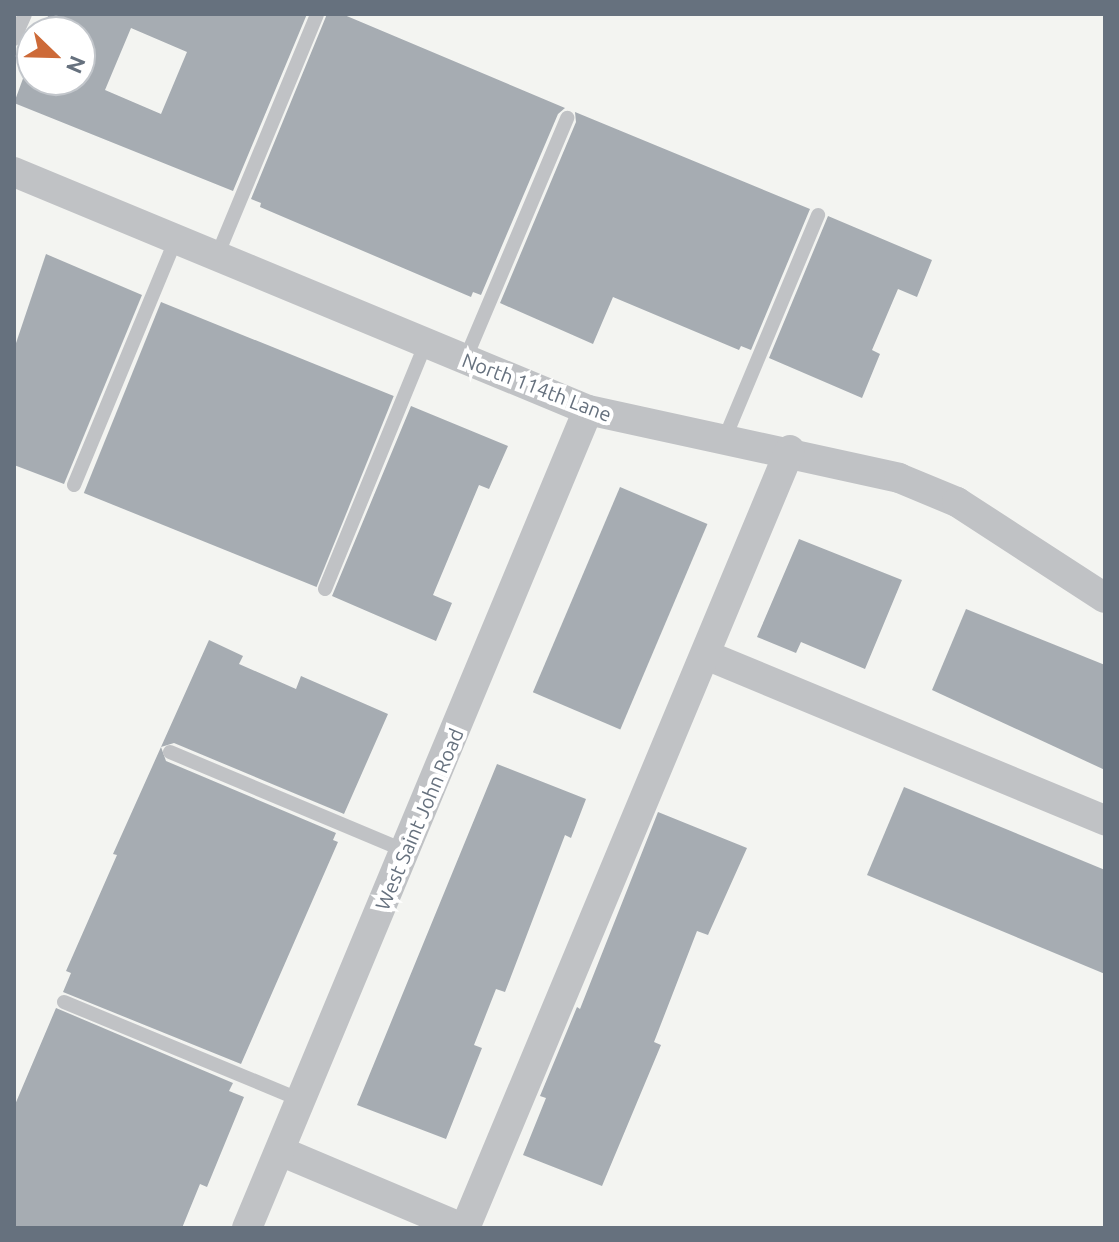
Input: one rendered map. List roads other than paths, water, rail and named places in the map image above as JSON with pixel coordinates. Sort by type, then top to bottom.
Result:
[{"type":"street","name":"North 114th Lane","points":[[14,172],[588,410],[724,440],[790,450],[899,478],[957,502],[1105,598]]},
{"type":"street","name":"West Saint John Road","points":[[247,1228],[588,410]]},
{"type":"street","points":[[280,1151],[454,1226],[706,655],[790,450]]},
{"type":"street","points":[[706,655],[1105,820]]},
{"type":"lane","points":[[14,39],[25,14]]},
{"type":"lane","points":[[217,256],[317,15]]},
{"type":"lane","points":[[465,360],[567,118]]},
{"type":"lane","points":[[724,440],[818,215]]},
{"type":"lane","points":[[74,485],[176,239]]},
{"type":"lane","points":[[325,589],[426,343]]},
{"type":"lane","points":[[170,752],[406,851]]},
{"type":"lane","points":[[64,1002],[302,1100]]}]
